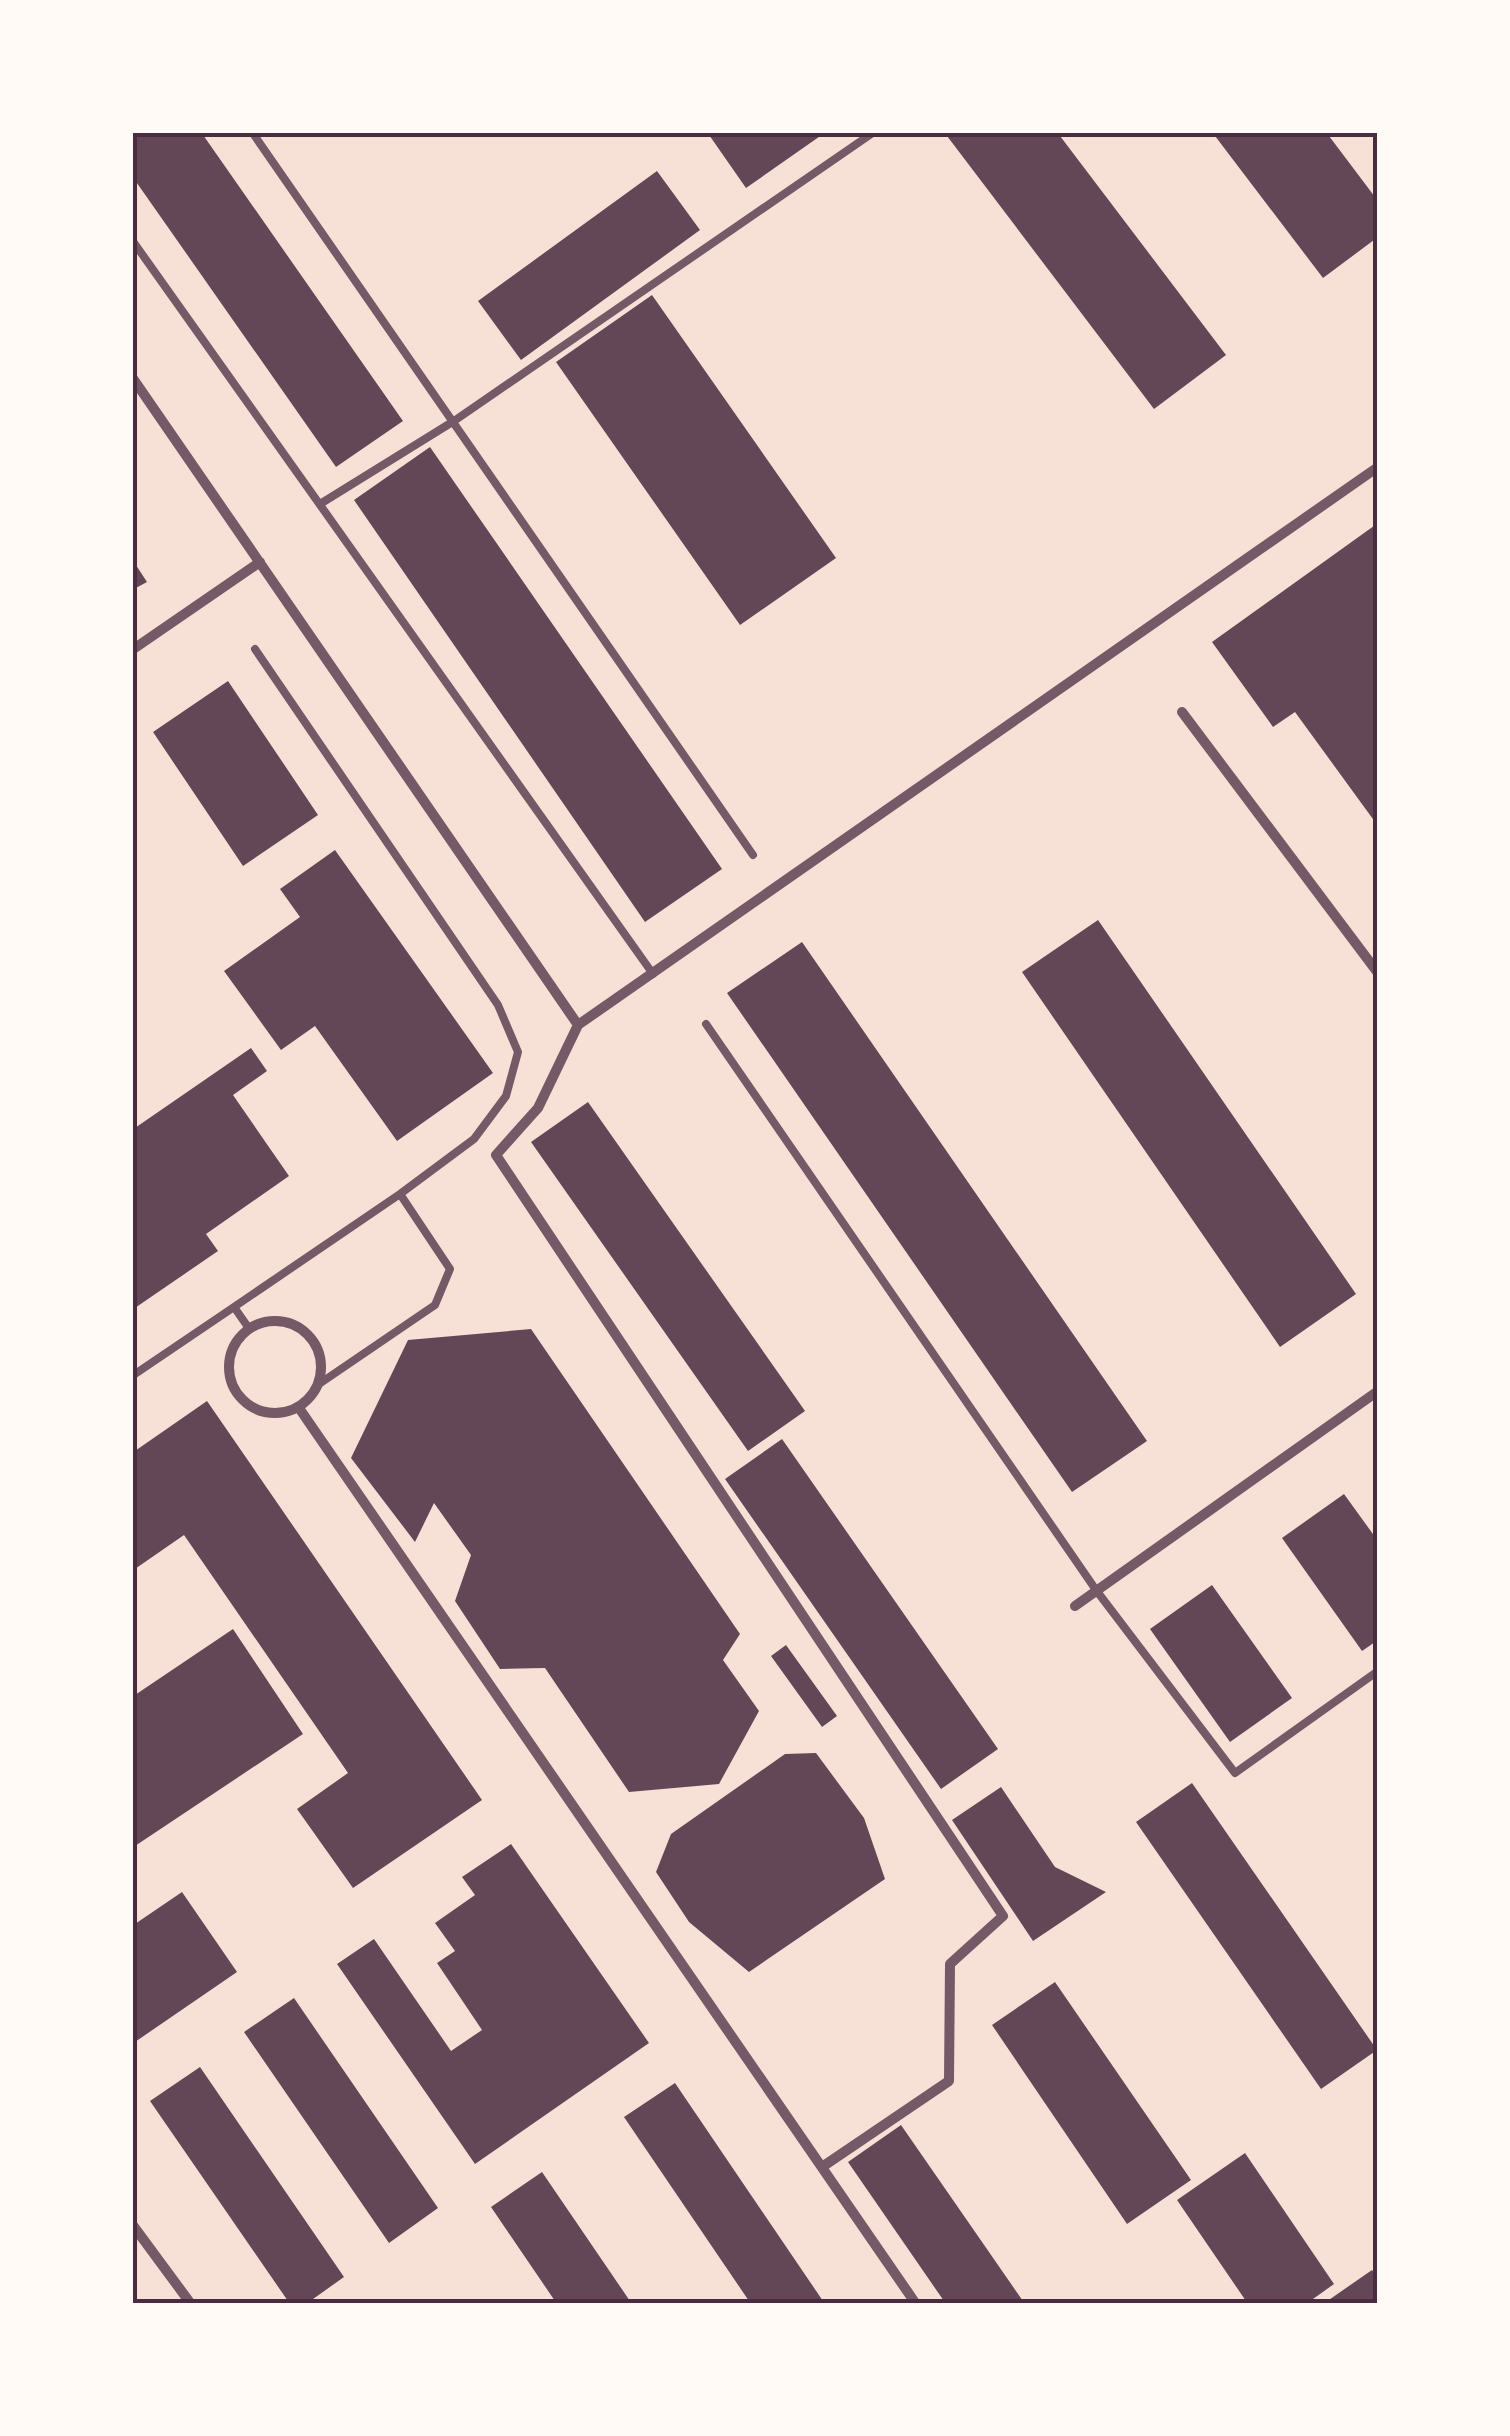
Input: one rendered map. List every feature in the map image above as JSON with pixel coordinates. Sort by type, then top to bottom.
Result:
[{"type":"street","points":[[132,377],[578,1024]]},
{"type":"street","points":[[822,2167],[949,2081],[950,1964],[1004,1916],[496,1155],[538,1108],[578,1024],[1378,467]]},
{"type":"street","points":[[132,650],[260,562]]},
{"type":"street","points":[[1182,712],[1378,973]]},
{"type":"street","points":[[271,1319],[300,1325],[321,1354],[320,1384],[300,1408],[278,1414],[254,1410],[230,1381],[231,1350],[248,1328],[271,1319]]},
{"type":"street","points":[[1075,1606],[1378,1391]]},
{"type":"street","points":[[300,1408],[916,2304]]},
{"type":"street","points":[[132,2224],[191,2304]]},
{"type":"lane","points":[[252,132],[753,855]]},
{"type":"lane","points":[[320,504],[454,422],[874,132]]},
{"type":"lane","points":[[132,240],[653,974]]},
{"type":"lane","points":[[132,1376],[400,1194],[474,1139],[506,1096],[518,1052],[498,1005],[254,649]]},
{"type":"lane","points":[[706,1024],[1096,1590],[1236,1773],[1378,1670]]},
{"type":"lane","points":[[320,1384],[435,1306],[450,1270],[400,1194]]},
{"type":"lane","points":[[234,1306],[248,1328]]},
{"type":"building","points":[[132,132],[201,132],[403,421],[336,467],[132,176]]},
{"type":"building","points":[[707,132],[826,132],[746,188]]},
{"type":"building","points":[[944,132],[1057,132],[1226,355],[1154,409]]},
{"type":"building","points":[[1212,132],[1326,132],[1378,201],[1378,237],[1323,278]]},
{"type":"building","points":[[657,171],[700,230],[521,360],[478,301]]},
{"type":"building","points":[[652,295],[836,558],[740,625],[556,362]]},
{"type":"building","points":[[430,447],[722,869],[645,922],[354,500]]},
{"type":"building","points":[[1378,523],[1378,826],[1295,712],[1273,727],[1212,642]]},
{"type":"building","points":[[132,559],[147,582],[132,590]]},
{"type":"building","points":[[228,681],[318,815],[243,866],[153,732]]},
{"type":"building","points":[[335,850],[493,1073],[397,1141],[315,1026],[281,1050],[224,971],[300,917],[280,889]]},
{"type":"building","points":[[1098,920],[1356,1294],[1280,1347],[1022,972]]},
{"type":"building","points":[[802,942],[1147,1441],[1072,1492],[727,993]]},
{"type":"building","points":[[251,1048],[267,1071],[233,1095],[289,1176],[206,1234],[218,1251],[132,1310],[132,1130]]},
{"type":"building","points":[[588,1102],[805,1411],[748,1451],[531,1142]]},
{"type":"building","points":[[531,1329],[740,1634],[723,1660],[759,1711],[719,1784],[629,1792],[545,1668],[500,1669],[455,1601],[471,1555],[434,1503],[415,1542],[351,1458],[408,1340]]},
{"type":"building","points":[[207,1401],[482,1800],[353,1888],[297,1809],[348,1773],[184,1535],[132,1571],[132,1453]]},
{"type":"building","points":[[782,1439],[998,1749],[941,1789],[725,1479]]},
{"type":"building","points":[[1344,1494],[1378,1541],[1378,1640],[1362,1651],[1282,1538]]},
{"type":"building","points":[[1212,1585],[1292,1698],[1230,1742],[1150,1629]]},
{"type":"building","points":[[233,1629],[303,1734],[132,1848],[132,1697]]},
{"type":"building","points":[[786,1645],[837,1716],[822,1727],[771,1656]]},
{"type":"building","points":[[816,1753],[864,1818],[885,1879],[749,1972],[689,1922],[656,1872],[671,1834],[785,1754]]},
{"type":"building","points":[[1192,1783],[1377,2050],[1321,2089],[1136,1822]]},
{"type":"building","points":[[1001,1787],[1055,1867],[1106,1892],[1033,1941],[952,1820]]},
{"type":"building","points":[[511,1844],[649,2043],[475,2164],[337,1964],[374,1939],[451,2051],[482,2030],[437,1963],[455,1951],[435,1923],[475,1895],[462,1877]]},
{"type":"building","points":[[182,1892],[237,1972],[132,2044],[132,1926]]},
{"type":"building","points":[[1055,1982],[1191,2180],[1127,2224],[992,2025]]},
{"type":"building","points":[[294,1998],[438,2208],[389,2243],[244,2032]]},
{"type":"building","points":[[200,2067],[344,2277],[306,2304],[290,2304],[150,2101]]},
{"type":"building","points":[[675,2083],[825,2304],[751,2304],[624,2117]]},
{"type":"building","points":[[901,2125],[1025,2304],[946,2304],[848,2162]]},
{"type":"building","points":[[1245,2153],[1334,2284],[1306,2304],[1248,2304],[1177,2200]]},
{"type":"building","points":[[542,2172],[632,2304],[557,2304],[491,2207]]},
{"type":"building","points":[[1372,2270],[1378,2278],[1378,2304],[1323,2304]]}]
